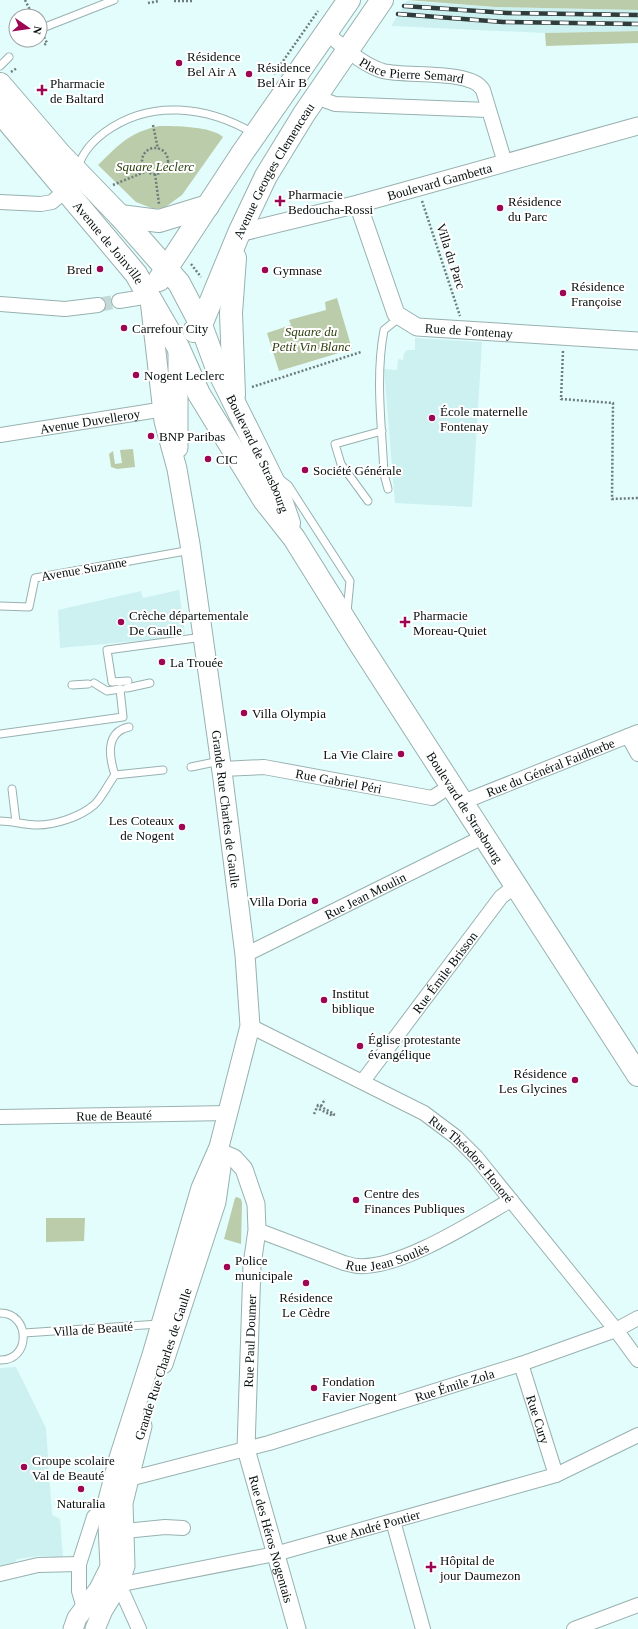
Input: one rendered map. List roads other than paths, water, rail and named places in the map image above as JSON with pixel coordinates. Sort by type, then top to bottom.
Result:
[{"type":"main road","points":[[150,296],[166,267],[349,0]]},
{"type":"main road","name":"Avenue Georges Clemenceau","points":[[178,347],[201,325],[238,237],[266,176],[316,97],[382,0]]},
{"type":"main road","name":"Avenue de Joinville","points":[[5,78],[78,172],[120,216],[179,283],[201,325]]},
{"type":"main road","name":"Avenue de Joinville","points":[[0,112],[136,274],[178,347]]},
{"type":"main road","name":"Avenue de Joinville","points":[[66,190],[78,172]]},
{"type":"main road","points":[[120,216],[158,221],[208,206]]},
{"type":"main road","points":[[234,403],[231,313],[238,237]]},
{"type":"main road","name":"Grande Rue Charles de Gaulle","points":[[108,1580],[125,1566],[123,1503],[128,1478],[142,1426],[216,1202],[218,1157],[250,1026],[245,955],[221,765],[191,550],[177,469],[164,421],[179,401],[150,296]]},
{"type":"main road","name":"Boulevard de Strasbourg","points":[[201,325],[216,366],[278,491],[294,538]]},
{"type":"main road","name":"Boulevard de Strasbourg","points":[[178,347],[179,401],[264,500],[294,538],[346,622],[458,793],[515,886],[638,1075]]},
{"type":"main road","name":"Grande Rue Charles de Gaulle","points":[[108,1580],[107,1504],[119,1458],[161,1324],[201,1188],[218,1157]]},
{"type":"main road","points":[[73,1629],[84,1608],[108,1580]]},
{"type":"main road","points":[[95,1629],[103,1610],[108,1580]]},
{"type":"street","name":"Place Pierre Semard","points":[[326,33],[372,67],[382,71],[462,78],[474,81],[483,90],[505,163]]},
{"type":"street","points":[[316,97],[336,104],[488,110]]},
{"type":"street","name":"Boulevard Gambetta","points":[[238,237],[638,126]]},
{"type":"street","points":[[0,202],[41,204],[52,202],[66,190]]},
{"type":"street","points":[[358,204],[396,314],[400,317]]},
{"type":"street","points":[[119,301],[150,296]]},
{"type":"street","points":[[0,304],[65,309],[98,305]]},
{"type":"street","name":"Rue de Fontenay","points":[[400,317],[417,327],[638,341]]},
{"type":"street","name":"Avenue Duvelleroy","points":[[0,435],[179,401]]},
{"type":"street","points":[[633,734],[638,754]]},
{"type":"street","name":"Rue du Général Faidherbe","points":[[458,793],[633,734]]},
{"type":"street","name":"Rue Gabriel Péri","points":[[221,765],[264,767],[432,798],[458,793]]},
{"type":"street","name":"Rue Jean Moulin","points":[[245,955],[484,836]]},
{"type":"street","name":"Rue Émile Brisson","points":[[363,1081],[501,897],[515,886]]},
{"type":"street","name":"Rue Théodore Honoré","points":[[250,1026],[363,1081],[424,1113],[456,1137],[476,1157],[616,1330],[638,1360]]},
{"type":"street","name":"Rue de Beauté","points":[[0,1117],[229,1113]]},
{"type":"street","name":"Rue Paul Doumer","points":[[218,1157],[231,1171],[250,1185],[256,1204],[257,1230],[252,1265],[246,1449]]},
{"type":"street","name":"Rue Jean Soulès","points":[[257,1230],[344,1263],[358,1266],[370,1265],[396,1260],[432,1245],[511,1200]]},
{"type":"street","name":"Rue Émile Zola","points":[[128,1478],[246,1449],[521,1364],[616,1330],[638,1318]]},
{"type":"street","name":"Rue Cury","points":[[521,1364],[556,1476]]},
{"type":"street","name":"Rue André Pontier","points":[[108,1580],[275,1554],[556,1476],[638,1435]]},
{"type":"street","name":"Rue des Héros Nogentais","points":[[246,1449],[297,1629]]},
{"type":"street","points":[[84,1608],[79,1590],[79,1564],[94,1517],[107,1504]]},
{"type":"street","points":[[393,1521],[424,1629]]},
{"type":"street","points":[[125,1531],[165,1527],[183,1528]]},
{"type":"street","points":[[0,1574],[38,1565],[79,1564]]},
{"type":"street","name":"Grande Rue Charles de Gaulle","points":[[108,1580],[139,1629]]},
{"type":"street","points":[[574,1629],[638,1605]]},
{"type":"lane","points":[[48,27],[114,0]]},
{"type":"lane","points":[[0,66],[9,57]]},
{"type":"lane","points":[[78,172],[81,157],[100,136],[115,124],[131,116],[155,111],[177,109],[203,113],[235,123],[256,134]]},
{"type":"lane","points":[[388,488],[384,474],[380,365],[381,346],[384,330],[400,317]]},
{"type":"lane","points":[[368,501],[341,464],[335,444],[382,431]]},
{"type":"lane","points":[[269,471],[288,485],[350,580],[346,622]]},
{"type":"lane","name":"Avenue Suzanne","points":[[0,606],[29,607],[35,578],[191,550]]},
{"type":"lane","points":[[124,687],[112,682],[107,650],[203,637]]},
{"type":"lane","points":[[72,685],[91,684],[107,691],[150,683]]},
{"type":"lane","points":[[0,734],[123,717],[124,687]]},
{"type":"lane","points":[[115,775],[110,759],[112,740],[116,732],[130,727]]},
{"type":"lane","points":[[191,767],[221,765]]},
{"type":"lane","points":[[0,822],[16,822],[36,825],[47,824],[85,812],[95,804],[115,775],[163,770]]},
{"type":"lane","points":[[12,789],[16,822]]},
{"type":"lane","points":[[0,1313],[10,1314],[17,1319],[22,1325],[24,1333],[24,1341],[17,1354],[11,1358],[0,1360]]},
{"type":"lane","name":"Villa de Beauté","points":[[24,1333],[161,1324]]},
{"type":"tunnel","points":[[98,305],[119,301]]},
{"type":"railway","points":[[404,6],[507,13],[638,15]]},
{"type":"railway","points":[[398,14],[503,22],[638,24]]},
{"type":"place","name":"Résidence Bel Air A","points":[[179,63]]},
{"type":"place","name":"Résidence Bel Air B","points":[[249,74]]},
{"type":"place","name":"Pharmacie de Baltard","points":[[42,90]]},
{"type":"place","name":"Pharmacie Bedoucha-Rossi","points":[[280,201]]},
{"type":"place","name":"Résidence du Parc","points":[[500,208]]},
{"type":"place","name":"Bred","points":[[100,269]]},
{"type":"place","name":"Gymnase","points":[[265,270]]},
{"type":"place","name":"Résidence Françoise","points":[[563,293]]},
{"type":"place","name":"Carrefour City","points":[[124,328]]},
{"type":"place","name":"Nogent Leclerc","points":[[136,375]]},
{"type":"place","name":"École maternelle Fontenay","points":[[432,418]]},
{"type":"place","name":"BNP Paribas","points":[[151,436]]},
{"type":"place","name":"CIC","points":[[208,459]]},
{"type":"place","name":"Société Générale","points":[[305,470]]},
{"type":"place","name":"Crèche départementale De Gaulle","points":[[121,622]]},
{"type":"place","name":"Pharmacie Moreau-Quiet","points":[[405,622]]},
{"type":"place","name":"La Trouée","points":[[162,662]]},
{"type":"place","name":"Villa Olympia","points":[[244,713]]},
{"type":"place","name":"La Vie Claire","points":[[401,754]]},
{"type":"place","name":"Les Coteaux de Nogent","points":[[182,827]]},
{"type":"place","name":"Villa Doria","points":[[315,901]]},
{"type":"place","name":"Institut biblique","points":[[324,1000]]},
{"type":"place","name":"Église protestante évangélique","points":[[360,1046]]},
{"type":"place","name":"Résidence Les Glycines","points":[[575,1080]]},
{"type":"place","name":"Centre des Finances Publiques","points":[[356,1200]]},
{"type":"place","name":"Police municipale","points":[[227,1267]]},
{"type":"place","name":"Résidence Le Cèdre","points":[[306,1283]]},
{"type":"place","name":"Fondation Favier Nogent","points":[[314,1388]]},
{"type":"place","name":"Groupe scolaire Val de Beauté","points":[[24,1467]]},
{"type":"place","name":"Naturalia","points":[[81,1489]]},
{"type":"place","name":"Hôpital de jour Daumezon","points":[[431,1567]]},
{"type":"park label","name":"Square Leclerc","points":[[155,166]]},
{"type":"park label","name":"Square du Petit Vin Blanc","points":[[311,338]]}]
